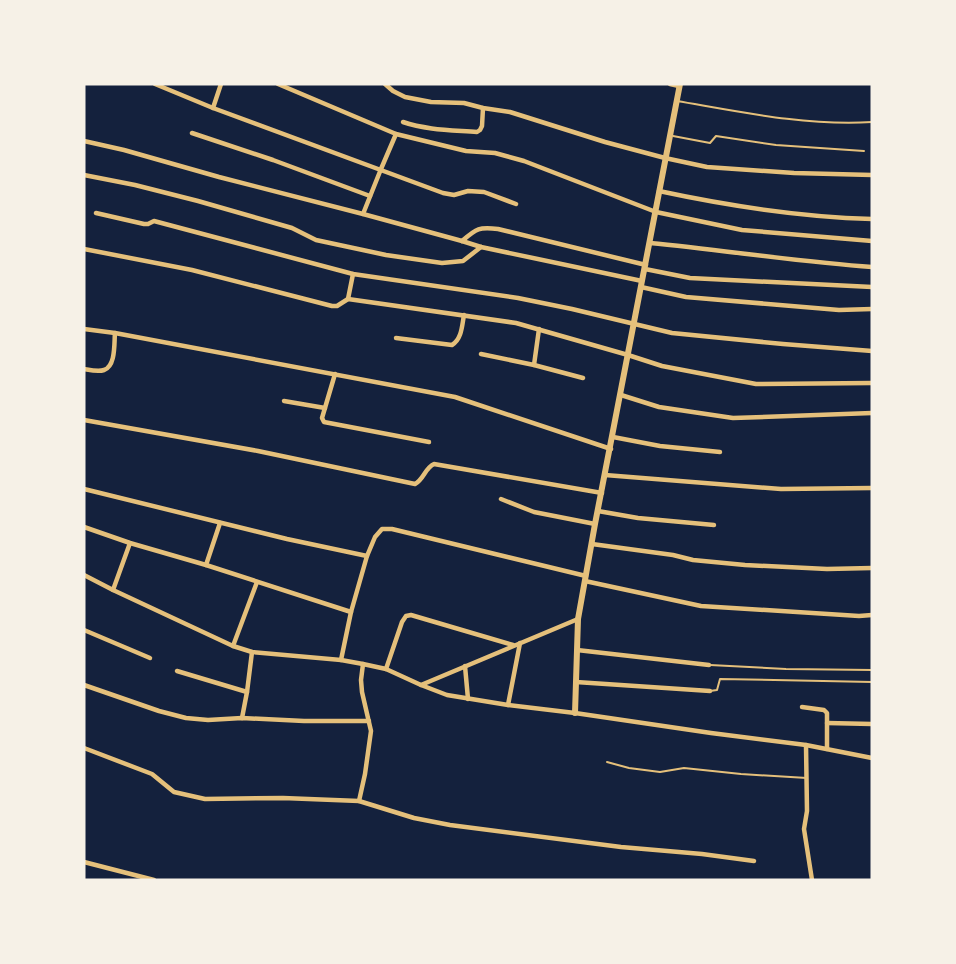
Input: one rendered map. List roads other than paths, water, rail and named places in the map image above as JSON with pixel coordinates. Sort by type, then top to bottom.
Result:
[{"type":"street","points":[[156,84],[213,108],[443,193],[454,195],[468,190],[484,192],[516,204]]},
{"type":"street","points":[[213,108],[221,84]]},
{"type":"street","points":[[278,84],[396,134],[466,151],[495,153],[524,161],[656,212],[742,230],[872,242]]},
{"type":"street","points":[[385,84],[405,97],[431,102],[464,103],[510,112],[605,142],[707,167],[872,175]]},
{"type":"street","points":[[575,713],[578,619],[680,85],[669,84]]},
{"type":"street","points":[[403,122],[431,128],[477,132],[482,126],[483,108]]},
{"type":"street","points":[[192,134],[273,160],[370,196]]},
{"type":"street","points":[[363,214],[396,134]]},
{"type":"street","points":[[84,141],[481,247],[642,284],[686,297],[819,308],[872,309]]},
{"type":"street","points":[[84,176],[135,185],[198,201],[292,228],[316,240],[386,255],[442,262],[463,261],[481,247]]},
{"type":"street","points":[[659,191],[701,200],[779,211],[872,219]]},
{"type":"street","points":[[96,213],[144,224],[154,221],[352,273],[518,298],[672,333],[872,351]]},
{"type":"street","points":[[462,241],[482,227],[498,229],[690,278],[872,287]]},
{"type":"street","points":[[650,243],[717,249],[824,264],[872,267]]},
{"type":"street","points":[[84,249],[192,270],[332,306],[337,306],[348,298],[516,323],[662,366],[756,384],[872,383]]},
{"type":"street","points":[[348,298],[352,273]]},
{"type":"street","points":[[396,338],[452,345],[459,337],[464,315]]},
{"type":"street","points":[[84,329],[455,397],[611,448]]},
{"type":"street","points":[[534,365],[539,329]]},
{"type":"street","points":[[84,369],[103,371],[109,367],[112,361],[115,333]]},
{"type":"street","points":[[481,354],[583,378]]},
{"type":"street","points":[[335,374],[322,418],[324,422],[429,442]]},
{"type":"street","points":[[621,395],[659,407],[733,418],[872,413]]},
{"type":"street","points":[[284,401],[325,408]]},
{"type":"street","points":[[84,420],[258,451],[415,483],[421,480],[429,466],[434,464],[602,493]]},
{"type":"street","points":[[613,437],[660,446],[720,452]]},
{"type":"street","points":[[605,475],[782,489],[872,488]]},
{"type":"street","points":[[84,489],[367,556]]},
{"type":"street","points":[[501,499],[534,512],[595,524]]},
{"type":"street","points":[[598,511],[638,518],[714,525]]},
{"type":"street","points":[[207,565],[220,523]]},
{"type":"street","points":[[84,527],[351,612]]},
{"type":"street","points":[[341,660],[351,612],[367,556],[375,537],[382,529],[392,529],[701,606],[776,612],[872,615]]},
{"type":"street","points":[[113,590],[130,543]]},
{"type":"street","points":[[592,544],[674,555],[693,560],[745,565],[827,569],[872,568]]},
{"type":"street","points":[[84,575],[233,646],[252,652],[341,660],[386,669],[447,695],[468,699],[711,734],[806,745],[872,758]]},
{"type":"street","points":[[233,646],[257,582]]},
{"type":"street","points":[[386,669],[402,622],[406,616],[411,615],[514,646]]},
{"type":"street","points":[[421,685],[578,619]]},
{"type":"street","points":[[85,633],[150,658]]},
{"type":"street","points":[[508,705],[520,644]]},
{"type":"street","points":[[577,650],[709,665]]},
{"type":"street","points":[[242,718],[252,652]]},
{"type":"street","points":[[359,801],[371,730],[362,692],[363,664]]},
{"type":"street","points":[[465,666],[468,699]]},
{"type":"street","points":[[177,671],[247,692]]},
{"type":"street","points":[[576,682],[710,691]]},
{"type":"street","points":[[84,685],[186,718],[369,721]]},
{"type":"street","points":[[802,707],[824,710],[827,713],[827,749]]},
{"type":"street","points":[[827,723],[872,724]]},
{"type":"street","points":[[806,745],[807,811],[804,829],[812,880]]},
{"type":"street","points":[[84,748],[152,774],[174,792],[205,799],[283,798],[359,801],[414,818],[450,825],[754,861]]},
{"type":"street","points":[[84,862],[154,880]]},
{"type":"lane","points":[[677,100],[773,117],[848,123],[872,122]]},
{"type":"lane","points":[[670,136],[710,143],[716,136],[776,145],[864,151]]},
{"type":"lane","points":[[709,665],[872,670]]},
{"type":"lane","points":[[710,691],[717,690],[720,679],[872,682]]},
{"type":"lane","points":[[607,762],[660,772],[684,768],[807,778]]}]
